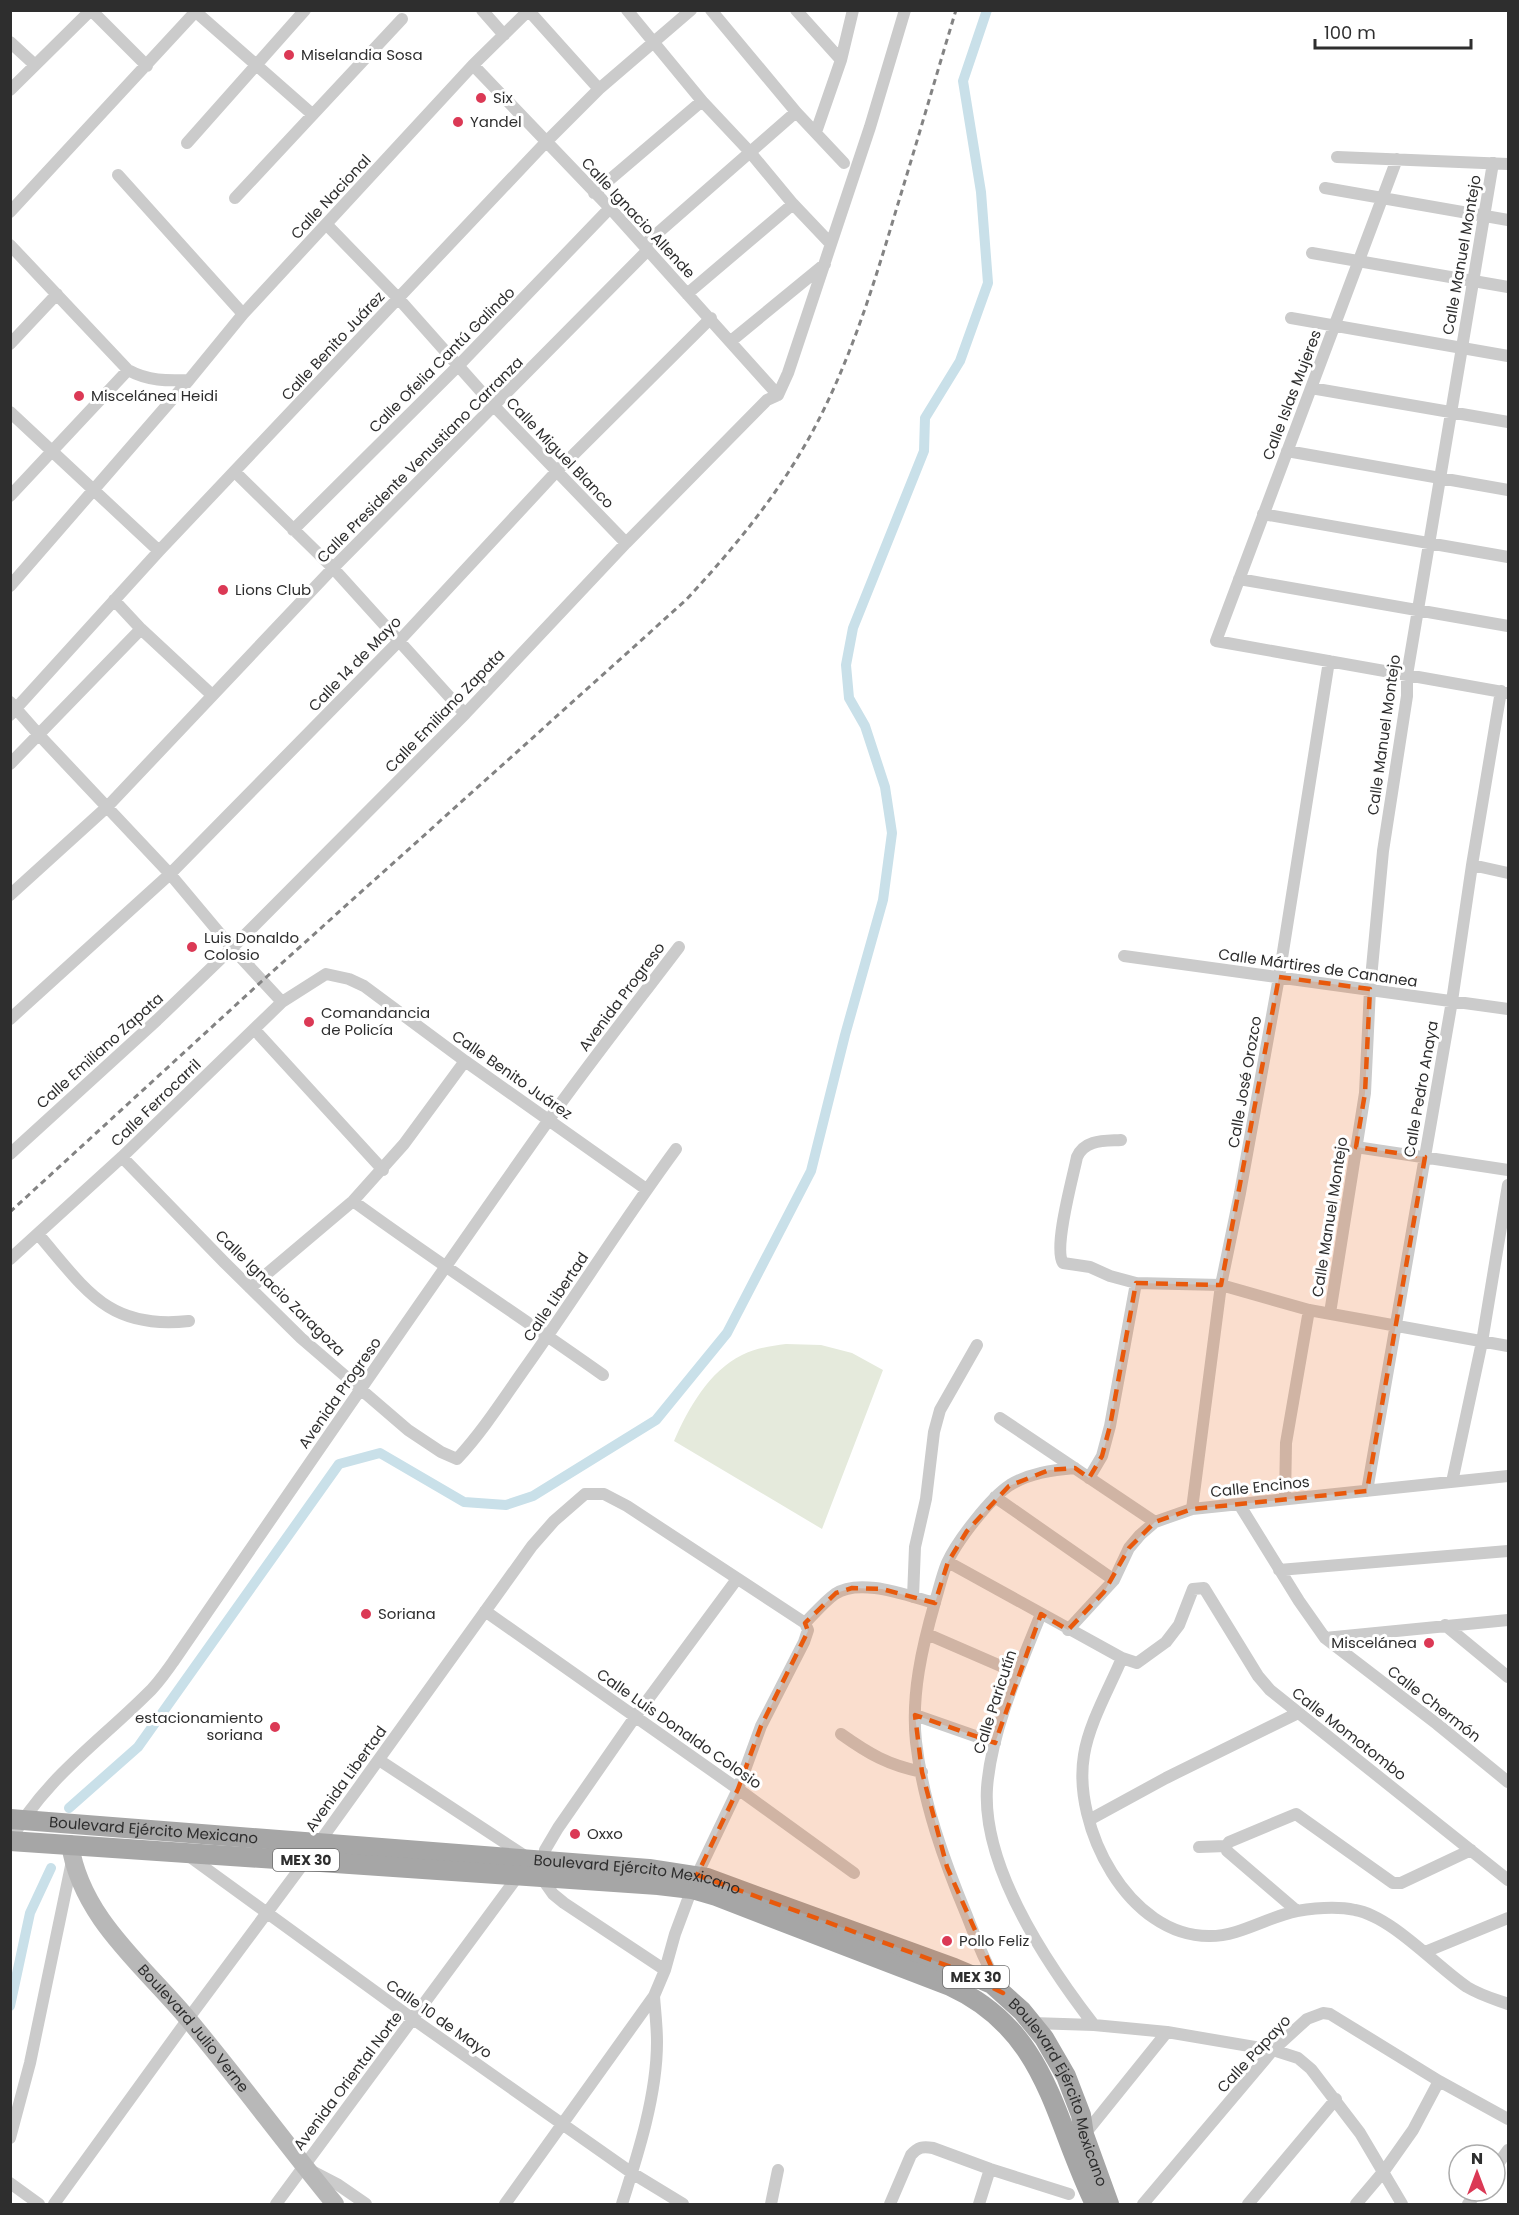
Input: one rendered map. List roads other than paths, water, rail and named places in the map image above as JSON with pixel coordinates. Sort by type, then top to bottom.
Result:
[{"type":"main road","name":"Boulevard Ejército Mexicano","points":[[21,1820],[318,1844],[533,1868]]},
{"type":"main road","name":"Boulevard Ejército Mexicano","points":[[14,1842],[69,1849],[182,1852],[306,1860],[533,1868],[649,1869],[954,1968],[992,1984],[1044,2038],[1066,2076],[1081,2115],[1098,2202]]},
{"type":"main road","name":"Boulevard Ejército Mexicano","points":[[694,1882],[750,1908],[951,1986],[980,2001],[1015,2034],[1035,2061],[1098,2202]]},
{"type":"street","points":[[10,90],[91,10],[147,66]]},
{"type":"street","points":[[187,143],[305,10]]},
{"type":"street","points":[[482,10],[504,35]]},
{"type":"street","points":[[627,10],[702,101],[830,243]]},
{"type":"street","name":"Calle Benito Juárez","points":[[13,709],[159,551],[547,141],[599,90],[691,10]]},
{"type":"street","points":[[711,10],[796,112],[844,163]]},
{"type":"street","points":[[796,10],[841,60]]},
{"type":"street","points":[[816,132],[841,60],[853,10]]},
{"type":"street","name":"Calle Emiliano Zapata","points":[[10,1154],[232,948],[465,714],[626,543],[767,400],[778,395],[788,373],[826,263],[830,243],[870,127],[905,10]]},
{"type":"street","points":[[10,212],[196,11],[312,114]]},
{"type":"street","points":[[529,11],[599,90]]},
{"type":"street","name":"Calle Nacional","points":[[10,586],[189,380],[243,314],[473,65],[529,11]]},
{"type":"street","points":[[236,198],[402,19]]},
{"type":"street","points":[[10,42],[35,65]]},
{"type":"street","name":"Calle Ignacio Allende","points":[[473,65],[610,208],[778,395]]},
{"type":"street","points":[[594,193],[702,101]]},
{"type":"street","name":"Calle Presidente Venustiano Carranza","points":[[10,895],[107,807],[333,568],[494,406],[646,248],[749,151],[796,112]]},
{"type":"street","points":[[1337,157],[1509,164]]},
{"type":"street","name":"Calle Islas Mujeres","points":[[1329,661],[1216,641],[1397,159]]},
{"type":"street","name":"Calle Manuel Montejo","points":[[1330,1313],[1365,1093],[1370,989],[1383,851],[1407,696],[1407,675],[1492,163]]},
{"type":"street","points":[[118,175],[243,314]]},
{"type":"street","points":[[1325,189],[1509,219]]},
{"type":"street","points":[[687,294],[793,204]]},
{"type":"street","name":"Calle Ofelia Cantú Galindo","points":[[292,530],[458,366],[610,208]]},
{"type":"street","name":"Calle Miguel Blanco","points":[[327,225],[398,298],[556,472],[626,543]]},
{"type":"street","points":[[10,245],[128,370],[148,379],[189,380]]},
{"type":"street","points":[[1312,253],[1509,287]]},
{"type":"street","points":[[731,341],[826,263]]},
{"type":"street","points":[[10,344],[57,294]]},
{"type":"street","name":"Calle 14 de Mayo","points":[[10,1019],[170,874],[399,641],[556,472],[711,318]]},
{"type":"street","points":[[1291,318],[1509,357]]},
{"type":"street","points":[[10,496],[128,370]]},
{"type":"street","points":[[1311,388],[1509,423]]},
{"type":"street","points":[[10,412],[159,551]]},
{"type":"street","points":[[1287,451],[1509,490]]},
{"type":"street","points":[[236,472],[292,530],[333,568],[465,714]]},
{"type":"street","points":[[1263,514],[1509,557]]},
{"type":"street","points":[[1239,579],[1509,626]]},
{"type":"street","points":[[114,600],[141,629],[212,695]]},
{"type":"street","points":[[10,764],[40,736],[141,629]]},
{"type":"street","points":[[1329,661],[1505,692]]},
{"type":"street","name":"Calle José Orozco","points":[[1192,1509],[1221,1285],[1280,977],[1329,661]]},
{"type":"street","name":"Calle Pedro Anaya","points":[[1367,1491],[1452,1001],[1472,865],[1505,692]]},
{"type":"street","points":[[13,709],[170,874],[232,948],[282,1002]]},
{"type":"street","points":[[1472,865],[1509,873]]},
{"type":"street","name":"Avenida Progreso","points":[[14,1842],[21,1820],[41,1795],[149,1692],[173,1662],[360,1388],[446,1269],[549,1119],[679,946]]},
{"type":"street","name":"Calle Mártires de Cananea","points":[[1124,956],[1509,1009]]},
{"type":"street","name":"Calle Benito Juárez","points":[[326,974],[349,979],[364,986],[646,1190]]},
{"type":"street","name":"Calle Ferrocarril","points":[[10,1258],[122,1157],[282,1002],[326,974]]},
{"type":"street","points":[[254,1029],[383,1170]]},
{"type":"street","points":[[250,1288],[352,1201],[383,1170],[465,1061]]},
{"type":"street","points":[[1121,1140],[1092,1143],[1081,1149],[1077,1157],[1062,1229],[1059,1254],[1063,1263],[1090,1267],[1110,1276],[1136,1283],[1221,1285],[1309,1310],[1509,1346]]},
{"type":"street","points":[[1356,1147],[1509,1170]]},
{"type":"street","name":"Calle Libertad","points":[[457,1459],[481,1431],[676,1149]]},
{"type":"street","name":"Calle Ignacio Zaragoza","points":[[122,1157],[301,1338],[408,1430],[441,1452],[457,1459]]},
{"type":"street","points":[[1452,1482],[1482,1342],[1509,1185]]},
{"type":"street","points":[[352,1201],[446,1269],[603,1375]]},
{"type":"street","points":[[38,1234],[93,1296],[110,1309],[149,1323],[189,1321]]},
{"type":"street","points":[[1089,1478],[1102,1456],[1110,1426],[1136,1283]]},
{"type":"street","name":"Calle Manuel Montejo","points":[[1285,1499],[1286,1443],[1309,1310]]},
{"type":"street","points":[[913,1597],[915,1547],[926,1499],[934,1432],[940,1410],[978,1345]]},
{"type":"street","points":[[1000,1418],[1155,1522]]},
{"type":"street","points":[[1003,1993],[986,1962],[947,1867],[936,1832],[916,1742],[915,1715],[920,1668],[935,1603],[948,1562],[967,1531],[995,1497],[1009,1486],[1026,1477],[1049,1470],[1075,1467]]},
{"type":"street","name":"Calle Encinos","points":[[1068,1630],[1114,1580],[1129,1548],[1155,1522],[1192,1509],[1509,1476]]},
{"type":"street","name":"Avenida Libertad","points":[[54,2205],[532,1546],[554,1521],[585,1494],[604,1494],[627,1506],[737,1579]]},
{"type":"street","points":[[995,1497],[1114,1580]]},
{"type":"street","name":"Calle Chermón","points":[[1239,1504],[1312,1623],[1324,1638],[1509,1782]]},
{"type":"street","points":[[1280,1570],[1509,1551]]},
{"type":"street","points":[[948,1562],[1122,1658],[1084,1753],[1082,1774],[1089,1820],[1100,1849],[1126,1892],[1140,1909],[1170,1928],[1195,1935],[1211,1936],[1233,1933],[1297,1911],[1339,1908],[1358,1910],[1375,1916],[1425,1952],[1466,1986],[1486,1997],[1509,2004]]},
{"type":"street","points":[[505,2205],[654,1996],[694,1882],[738,1789],[761,1726],[804,1642],[808,1630],[804,1623],[737,1579]]},
{"type":"street","name":"Avenida Oriental Norte","points":[[276,2205],[413,2019],[533,1868],[635,1717],[737,1579]]},
{"type":"street","name":"Calle Momotombo","points":[[1122,1658],[1137,1663],[1166,1642],[1179,1624],[1193,1589],[1204,1587],[1258,1676],[1270,1690],[1509,1880]]},
{"type":"street","points":[[804,1623],[836,1593],[852,1588],[882,1589],[935,1603]]},
{"type":"street","name":"Calle Luis Donaldo Colosio","points":[[485,1611],[854,1873]]},
{"type":"street","name":"Calle Paricutín","points":[[1041,1614],[1017,1673],[995,1743],[987,1790],[989,1826],[997,1860],[1014,1902],[1069,1993],[1094,2025]]},
{"type":"street","points":[[1324,1638],[1509,1620]]},
{"type":"street","points":[[1445,1625],[1509,1677]]},
{"type":"street","points":[[927,1634],[1017,1673]]},
{"type":"street","points":[[1089,1820],[1166,1778],[1298,1713]]},
{"type":"street","points":[[915,1715],[995,1743]]},
{"type":"street","points":[[841,1734],[886,1763],[922,1772]]},
{"type":"street","points":[[379,1760],[518,1849],[564,1904],[665,1970]]},
{"type":"street","points":[[1199,1847],[1226,1846],[1229,1842],[1290,1816],[1300,1815],[1393,1883],[1401,1883],[1471,1850]]},
{"type":"street","points":[[1226,1846],[1227,1851],[1297,1911]]},
{"type":"street","points":[[10,2138],[30,2063],[69,1849]]},
{"type":"street","name":"Boulevard Julio Verne","points":[[69,1849],[84,1892],[112,1935],[188,2019],[335,2205]]},
{"type":"street","name":"Calle 10 de Mayo","points":[[182,1852],[413,2019],[632,2173],[683,2205]]},
{"type":"street","points":[[1425,1952],[1509,1918]]},
{"type":"street","points":[[622,2205],[641,2143],[653,2076],[657,2043],[654,1996]]},
{"type":"street","name":"Calle Papayo","points":[[1143,2205],[1274,2050],[1307,2019],[1323,2013],[1330,2014],[1438,2081],[1509,2119]]},
{"type":"street","points":[[1032,2023],[1094,2025],[1167,2032],[1274,2050],[1298,2058],[1311,2068],[1336,2099],[1384,2171],[1402,2205]]},
{"type":"street","points":[[1084,2135],[1167,2032]]},
{"type":"street","points":[[1356,2205],[1413,2130],[1438,2081]]},
{"type":"street","points":[[1248,2205],[1336,2099]]},
{"type":"street","points":[[890,2205],[906,2163],[916,2149],[924,2146],[1069,2199],[1084,2198],[1098,2202]]},
{"type":"street","points":[[304,2167],[337,2184],[366,2205]]},
{"type":"street","points":[[979,2205],[990,2169]]},
{"type":"street","points":[[771,2205],[778,2170]]},
{"type":"street","points":[[10,2183],[39,2205]]},
{"type":"waterway","points":[[69,1808],[138,1747],[339,1464],[380,1453],[464,1502],[506,1505],[533,1496],[656,1420],[727,1333],[811,1171],[845,1035],[883,900],[892,833],[885,787],[865,726],[849,698],[846,665],[853,628],[924,451],[925,418],[960,361],[988,283],[981,192],[963,81],[987,10]]},
{"type":"waterway","points":[[10,2006],[30,1913],[51,1868]]},
{"type":"railway","points":[[10,1212],[262,981],[686,600],[757,517],[803,449],[829,399],[852,345],[880,263],[956,10]]},
{"type":"place","name":"Miselandia Sosa","points":[[289,55]]},
{"type":"place","name":"Six","points":[[481,98]]},
{"type":"place","name":"Yandel","points":[[458,122]]},
{"type":"place","name":"Miscelánea Heidi","points":[[79,396]]},
{"type":"place","name":"Lions Club","points":[[223,590]]},
{"type":"place","name":"Luis Donaldo Colosio","points":[[192,947]]},
{"type":"place","name":"Comandancia de Policía","points":[[309,1022]]},
{"type":"place","name":"Soriana","points":[[366,1614]]},
{"type":"place","name":"Miscelánea","points":[[1429,1643]]},
{"type":"place","name":"estacionamiento soriana","points":[[275,1727]]},
{"type":"place","name":"Oxxo","points":[[575,1834]]},
{"type":"place","name":"Pollo Feliz","points":[[947,1941]]}]
